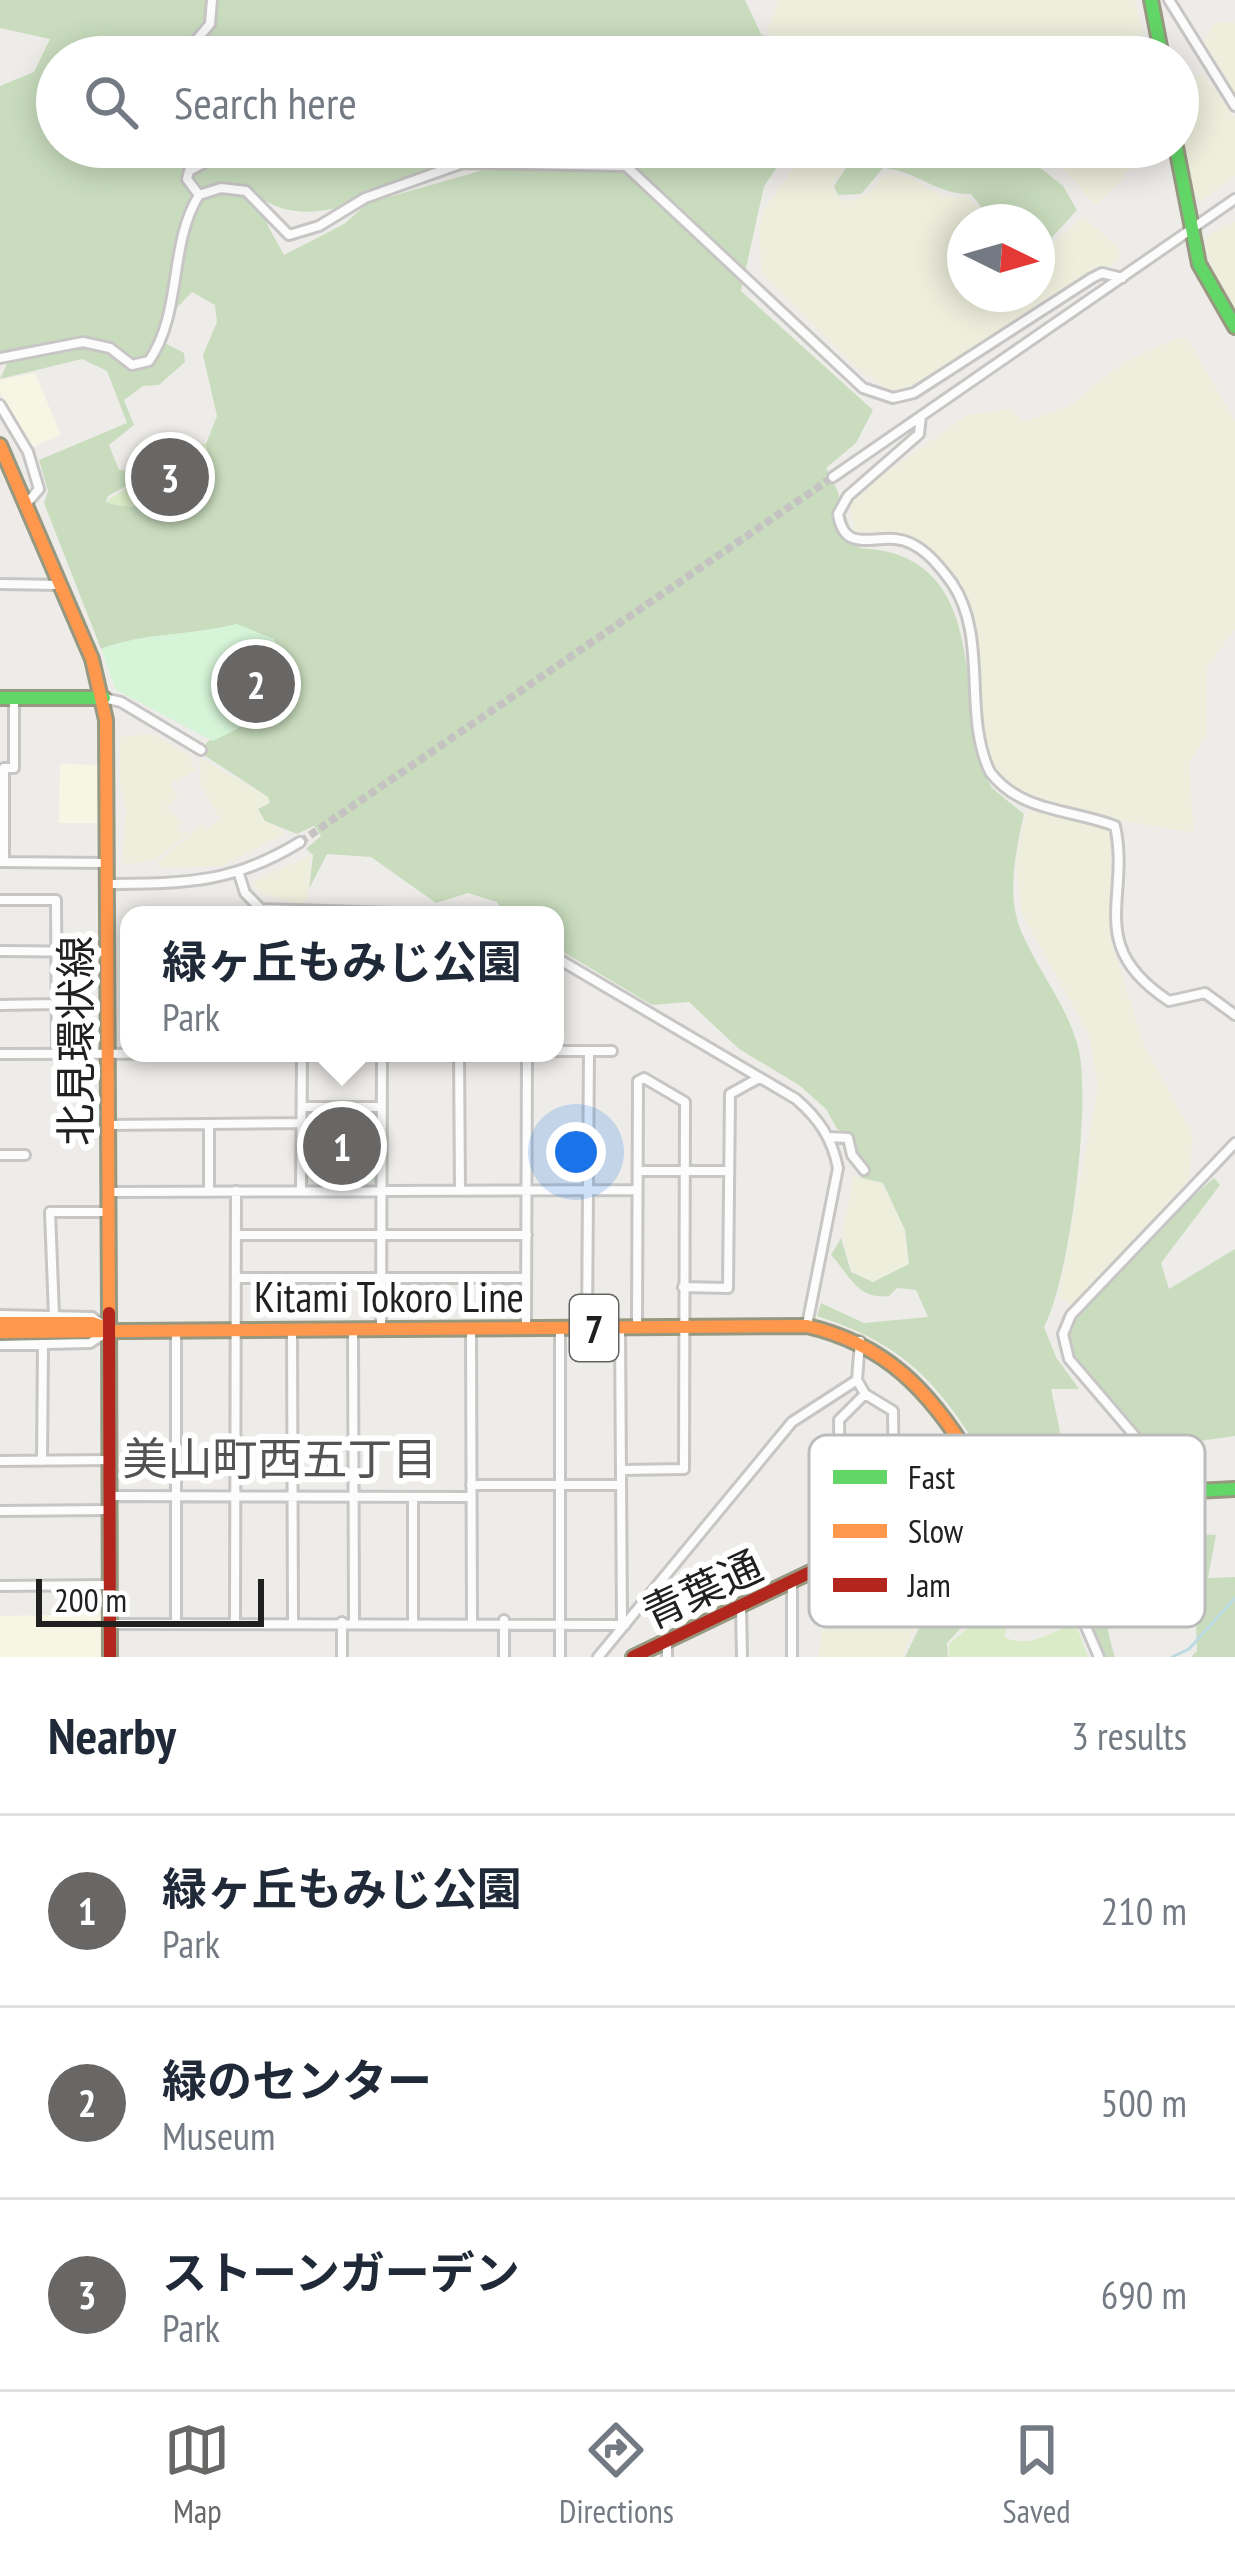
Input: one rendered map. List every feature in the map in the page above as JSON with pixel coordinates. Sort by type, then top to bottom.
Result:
[{"type":"main road","points":[[1151,0],[1158,36]]},
{"type":"main road","points":[[1179,168],[1189,230],[1205,284],[1235,327]]},
{"type":"main road","name":"北見環状線","points":[[0,446],[6,468],[28,502],[104,698],[110,1657]]},
{"type":"main road","points":[[7,698],[104,698]]},
{"type":"main road","name":"Kitami Tokoro Line","points":[[0,1319],[92,1323],[110,1330]]},
{"type":"main road","name":"Kitami Tokoro Line","points":[[0,1333],[807,1326],[882,1350],[922,1386],[954,1435]]},
{"type":"main road","points":[[1205,1490],[1235,1489]]},
{"type":"main road","name":"青葉通","points":[[633,1657],[809,1574]]},
{"type":"street","points":[[200,36],[210,24],[212,0]]},
{"type":"street","points":[[1169,0],[1191,36]]},
{"type":"street","points":[[1199,48],[1235,106]]},
{"type":"street","points":[[195,168],[187,179],[199,195]]},
{"type":"street","points":[[0,358],[83,342],[110,348],[132,364],[149,361],[168,320],[188,219],[199,195],[221,188],[245,190],[289,235],[319,226],[365,198],[449,168]]},
{"type":"street","points":[[624,168],[677,211],[777,312],[863,388],[893,398],[914,393],[1092,278],[1102,273],[1122,278]]},
{"type":"street","points":[[833,477],[1235,199]]},
{"type":"street","points":[[0,405],[36,471],[39,489],[28,502]]},
{"type":"street","points":[[921,416],[923,430],[848,496],[838,514],[844,532],[852,540],[910,544],[937,563],[961,598],[969,623],[981,737],[990,772],[1002,787],[1045,811],[1115,826],[1113,925],[1125,954],[1169,1001],[1205,993],[1235,1015]]},
{"type":"street","points":[[0,584],[62,585]]},
{"type":"street","points":[[7,698],[14,768],[4,768],[2,862],[108,862]]},
{"type":"street","points":[[104,698],[121,702],[201,750]]},
{"type":"street","points":[[108,884],[185,883],[239,874],[299,842]]},
{"type":"street","points":[[239,874],[245,893],[258,906]]},
{"type":"street","points":[[0,900],[56,900],[57,1054]]},
{"type":"street","points":[[0,951],[107,952]]},
{"type":"street","points":[[564,962],[796,1099],[829,1137],[838,1168],[836,1196],[807,1326]]},
{"type":"street","points":[[0,1005],[56,1004]]},
{"type":"street","points":[[564,1051],[612,1051]]},
{"type":"street","points":[[587,1328],[589,1051]]},
{"type":"street","points":[[0,1054],[120,1054]]},
{"type":"street","points":[[301,1190],[302,1062]]},
{"type":"street","points":[[381,1329],[382,1062]]},
{"type":"street","points":[[459,1062],[460,1190]]},
{"type":"street","points":[[526,1062],[526,1328]]},
{"type":"street","points":[[683,1287],[728,1288],[730,1094],[760,1077]]},
{"type":"street","points":[[621,1470],[684,1469],[685,1102],[644,1078],[638,1081],[637,1328]]},
{"type":"street","points":[[302,1107],[381,1107]]},
{"type":"street","points":[[109,1125],[302,1123]]},
{"type":"street","points":[[209,1124],[209,1191]]},
{"type":"street","points":[[829,1137],[848,1138],[864,1170]]},
{"type":"street","points":[[1133,1435],[1074,1365],[1064,1334],[1071,1315],[1235,1143]]},
{"type":"street","points":[[0,1155],[25,1155]]},
{"type":"street","points":[[638,1171],[729,1172]]},
{"type":"street","points":[[109,1192],[638,1190]]},
{"type":"street","points":[[235,1621],[236,1191]]},
{"type":"street","points":[[54,1316],[50,1212],[109,1212]]},
{"type":"street","points":[[237,1235],[527,1235]]},
{"type":"street","points":[[237,1278],[526,1278]]},
{"type":"street","points":[[0,1319],[92,1317],[110,1330],[90,1343],[0,1345]]},
{"type":"street","points":[[471,1328],[472,1621]]},
{"type":"street","points":[[560,1328],[560,1657]]},
{"type":"street","points":[[620,1328],[624,1624]]},
{"type":"street","points":[[176,1329],[176,1622]]},
{"type":"street","points":[[292,1329],[293,1621]]},
{"type":"street","points":[[353,1329],[354,1621]]},
{"type":"street","points":[[860,1340],[857,1380],[865,1394],[892,1412],[893,1435]]},
{"type":"street","points":[[42,1461],[43,1344]]},
{"type":"street","points":[[598,1657],[792,1422],[857,1380]]},
{"type":"street","points":[[838,1435],[838,1420],[865,1394]]},
{"type":"street","points":[[0,1461],[110,1460]]},
{"type":"street","points":[[471,1485],[621,1485]]},
{"type":"street","points":[[0,1511],[176,1496],[471,1497]]},
{"type":"street","points":[[413,1497],[413,1621]]},
{"type":"street","points":[[792,1583],[792,1657]]},
{"type":"street","points":[[0,1586],[110,1585]]},
{"type":"street","points":[[741,1606],[742,1657]]},
{"type":"street","points":[[110,1624],[504,1620],[624,1624]]},
{"type":"street","points":[[504,1620],[504,1657]]},
{"type":"street","points":[[341,1622],[342,1657]]},
{"type":"street","points":[[1086,1627],[1099,1657]]},
{"type":"street","points":[[667,1640],[667,1657]]},
{"type":"shaded area","points":[[779,0],[1135,0],[1143,36],[774,36],[766,32]]},
{"type":"shaded area","points":[[1215,22],[1235,23],[1235,95],[1203,43]]},
{"type":"shaded area","points":[[1203,73],[1235,118],[1235,176],[1201,202],[1192,191],[1189,168],[1199,168],[1199,76]]},
{"type":"shaded area","points":[[793,168],[843,168],[831,185],[841,200],[853,201],[871,191],[886,173],[907,176],[945,197],[969,197],[975,204],[947,204],[947,312],[1036,312],[914,389],[887,389],[858,369],[762,274],[759,229],[764,210]]},
{"type":"shaded area","points":[[1062,168],[1132,168],[1096,205]]},
{"type":"shaded area","points":[[1083,217],[1119,248],[1119,260],[1055,300],[1055,241]]},
{"type":"shaded area","points":[[1235,221],[1235,309],[1219,287],[1204,246],[1207,236]]},
{"type":"shaded area","points":[[1179,337],[1189,341],[1235,421],[1235,629],[1206,669],[1207,733],[1189,765],[1194,833],[1049,808],[1006,785],[988,756],[968,601],[929,550],[910,540],[856,538],[849,505],[856,493],[968,415],[1009,409],[1025,422],[1070,405],[1121,364]]},
{"type":"shaded area","points":[[35,373],[61,435],[30,448],[0,392],[0,380]]},
{"type":"shaded area","points":[[152,734],[188,754],[195,771],[170,784],[178,797],[166,808],[183,822],[177,828],[181,833],[192,831],[156,859],[127,865],[122,861],[126,810],[120,783],[120,737]]},
{"type":"shaded area","points":[[199,757],[268,797],[269,803],[257,809],[260,816],[286,833],[222,866],[159,868],[159,861],[201,825],[206,829],[220,819],[201,785]]},
{"type":"shaded area","points":[[60,764],[98,765],[97,823],[59,823]]},
{"type":"shaded area","points":[[1033,807],[1044,814],[1111,828],[1110,937],[1144,1045],[1193,1135],[1189,1180],[1072,1306],[1059,1296],[1098,1086],[1089,1035],[1022,914],[1016,864],[1025,818]]},
{"type":"shaded area","points":[[311,855],[307,899],[301,905],[258,892],[254,881]]},
{"type":"shaded area","points":[[854,1176],[882,1184],[904,1230],[908,1264],[873,1281],[852,1271],[842,1236]]},
{"type":"shaded area","points":[[103,1614],[103,1657],[0,1657],[0,1616]]},
{"type":"shaded area","points":[[823,1627],[918,1627],[911,1633],[903,1657],[818,1657]]},
{"type":"green space","points":[[0,0],[745,0],[765,36],[36,36],[0,28]]},
{"type":"green space","points":[[36,68],[36,168],[438,168],[333,209],[309,212],[266,201],[267,224],[284,255],[344,224],[368,203],[490,168],[776,168],[764,186],[741,291],[873,410],[856,443],[826,468],[860,548],[900,556],[929,573],[947,598],[959,628],[982,770],[992,788],[1024,814],[1014,872],[1016,917],[1078,1047],[1082,1106],[1076,1188],[1062,1270],[1044,1327],[1056,1357],[1079,1389],[1051,1389],[1061,1435],[970,1435],[945,1400],[905,1360],[852,1329],[817,1316],[821,1303],[864,1323],[928,1317],[916,1290],[897,1288],[889,1296],[869,1294],[831,1255],[841,1238],[851,1272],[873,1282],[909,1264],[905,1230],[883,1183],[861,1178],[853,1136],[837,1129],[826,1109],[799,1085],[739,1049],[689,1002],[652,1005],[564,952],[564,906],[499,906],[468,893],[436,903],[371,857],[327,854],[309,889],[313,855],[306,849],[321,836],[314,826],[297,834],[265,821],[258,809],[270,803],[268,797],[201,753],[207,742],[280,707],[291,688],[237,624],[101,649],[44,503],[48,491],[39,460],[127,423],[107,371],[82,359],[0,379],[11,355],[0,354],[0,86]],"holes":[[[192,292],[215,305],[217,322],[203,355],[217,416],[206,444],[209,460],[202,472],[180,492],[151,504],[106,502],[108,496],[150,473],[119,470],[109,445],[134,425],[124,400],[143,386],[159,385],[185,362],[184,353],[165,343],[166,319]]]},
{"type":"green space","points":[[846,168],[883,168],[861,194],[838,195],[834,186]]},
{"type":"green space","points":[[883,168],[1040,168],[1063,186],[1077,210],[1055,234],[1055,204],[979,204],[971,194],[947,191]]},
{"type":"green space","points":[[190,444],[206,444],[209,460],[180,493],[135,506],[106,502]]},
{"type":"green space","points":[[237,624],[274,639],[291,688],[280,707],[213,741],[116,690],[101,649],[135,640]]},
{"type":"green space","points":[[310,1112],[375,1112],[375,1181],[309,1180]]},
{"type":"green space","points":[[1214,1178],[1220,1185],[1161,1263],[1169,1289],[1235,1249],[1235,1436],[1205,1440],[1205,1435],[1140,1435],[1069,1355],[1067,1332],[1072,1319],[1138,1245]]},
{"type":"green space","points":[[1205,1534],[1216,1535],[1208,1578],[1235,1577],[1235,1657],[1191,1657],[1197,1651],[1196,1627],[1205,1627]]},
{"type":"green space","points":[[962,1627],[947,1643],[948,1657],[905,1657],[918,1630]]},
{"type":"green space","points":[[969,1627],[1007,1627],[1004,1637],[1022,1641],[1077,1627],[1088,1657],[949,1657],[949,1644]]},
{"type":"green space","points":[[1090,1627],[1108,1627],[1115,1657],[1102,1657]]},
{"type":"waterway","points":[[1172,1657],[1189,1649],[1235,1598]]},
{"type":"tunnel","points":[[300,842],[833,477]]},
{"type":"traffic: fast","points":[[1151,0],[1158,36]]},
{"type":"traffic: fast","points":[[1180,168],[1199,264],[1235,327]]},
{"type":"traffic: fast","points":[[0,698],[104,698]]},
{"type":"traffic: fast","points":[[1205,1491],[1235,1489]]},
{"type":"traffic: slow","points":[[0,445],[92,659],[106,720],[109,1313]]},
{"type":"traffic: slow","points":[[0,1323],[92,1323],[109,1329]]},
{"type":"traffic: slow","points":[[0,1332],[807,1326],[835,1334],[882,1358],[921,1391],[955,1435]]},
{"type":"traffic: jam","points":[[109,1313],[110,1657]]},
{"type":"traffic: jam","points":[[633,1657],[809,1573]]},
{"type":"place","name":"ストーンガーデン","points":[[170,477]]},
{"type":"place","name":"緑のセンター","points":[[256,684]]},
{"type":"place","name":"緑ヶ丘もみじ公園","points":[[342,1146]]},
{"type":"district","name":"美山町西五丁目","points":[[280,1458]]}]
